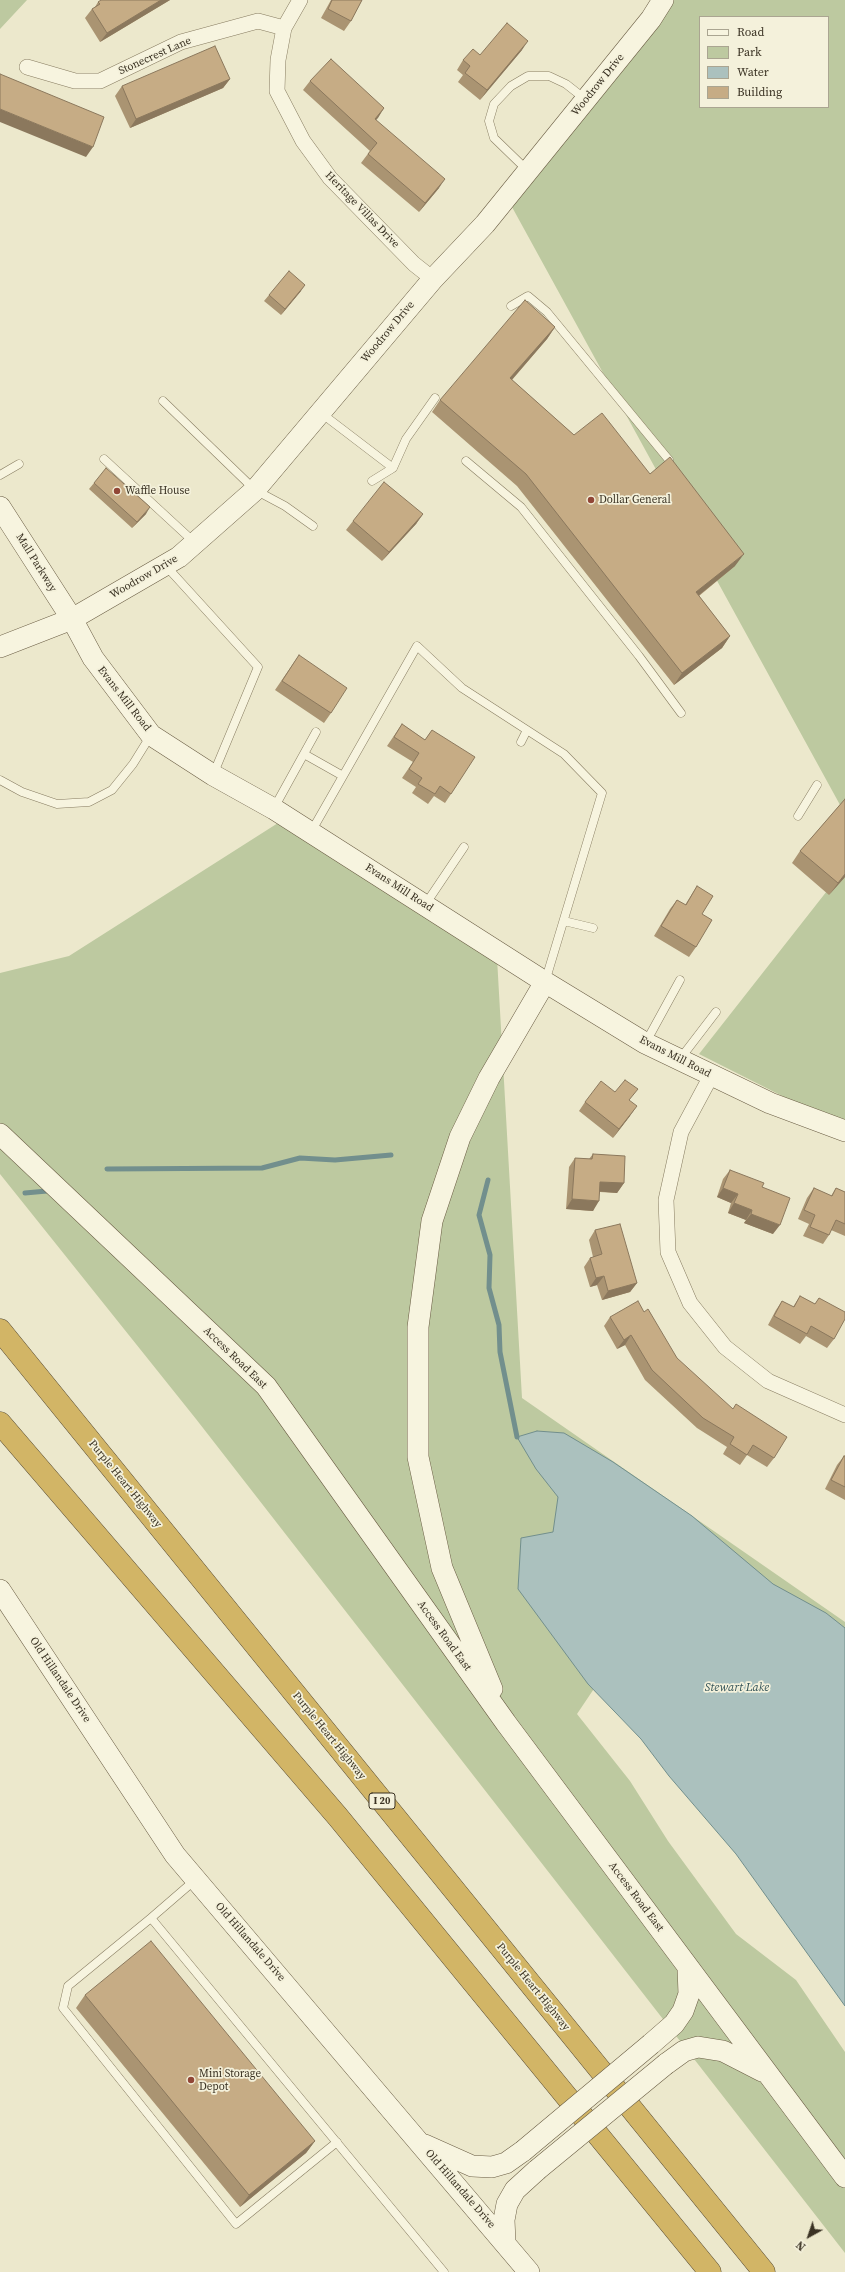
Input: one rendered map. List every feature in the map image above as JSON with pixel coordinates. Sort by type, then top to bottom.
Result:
[{"type":"highway","name":"Purple Heart Highway","points":[[0,1330],[764,2272]]},
{"type":"highway","points":[[0,1423],[338,1817],[710,2272]]},
{"type":"main road","name":"Woodrow Drive","points":[[72,619],[179,557],[255,490],[433,279],[485,224],[651,19],[663,0]]},
{"type":"main road","name":"Mall Parkway","points":[[0,507],[72,619]]},
{"type":"main road","points":[[0,647],[72,619]]},
{"type":"main road","name":"Evans Mill Road","points":[[72,619],[93,658],[151,735],[213,775],[274,809],[311,832],[545,982],[645,1043],[770,1103],[845,1131]]},
{"type":"main road","points":[[506,1723],[442,1568],[418,1457],[418,1327],[432,1221],[460,1137],[489,1078],[545,982]]},
{"type":"main road","name":"Access Road East","points":[[0,1134],[266,1386],[506,1723],[765,2072],[845,2177]]},
{"type":"main road","name":"Old Hillandale Drive","points":[[0,1590],[175,1855],[529,2272]]},
{"type":"main road","points":[[420,2142],[472,2166],[492,2167],[506,2163],[523,2152],[674,2024],[683,2011],[689,1994],[688,1968]]},
{"type":"main road","points":[[505,2242],[504,2220],[508,2204],[515,2190],[536,2170],[684,2051],[698,2047],[722,2051],[765,2072]]},
{"type":"street","name":"Heritage Villas Drive","points":[[300,0],[284,28],[278,60],[277,91],[304,141],[330,178],[414,264],[433,279]]},
{"type":"street","name":"Stonecrest Lane","points":[[27,67],[75,81],[100,81],[181,42],[258,21],[284,28]]},
{"type":"street","points":[[711,1076],[681,1132],[666,1200],[668,1252],[690,1303],[725,1347],[768,1380],[845,1415]]},
{"type":"lane","points":[[528,171],[506,152],[494,138],[490,121],[494,104],[511,86],[528,76],[549,76],[566,84],[586,99]]},
{"type":"lane","points":[[511,306],[528,296],[546,312],[668,460]]},
{"type":"lane","points":[[372,481],[393,468],[406,439],[435,398]]},
{"type":"lane","points":[[163,401],[255,490],[285,506],[313,526]]},
{"type":"lane","points":[[320,412],[393,468]]},
{"type":"lane","points":[[104,459],[195,544]]},
{"type":"lane","points":[[466,461],[521,507],[639,656],[681,713]]},
{"type":"lane","points":[[0,474],[19,464]]},
{"type":"lane","points":[[165,565],[258,667],[213,775]]},
{"type":"lane","points":[[311,832],[418,646],[462,688],[564,754],[602,793],[545,982]]},
{"type":"lane","points":[[521,742],[527,730]]},
{"type":"lane","points":[[274,809],[316,732]]},
{"type":"lane","points":[[0,780],[22,792],[57,804],[90,802],[112,790],[133,764],[151,735]]},
{"type":"lane","points":[[304,754],[342,776]]},
{"type":"lane","points":[[798,816],[817,785]]},
{"type":"lane","points":[[425,905],[464,847]]},
{"type":"lane","points":[[564,921],[593,928]]},
{"type":"lane","points":[[645,1043],[680,980]]},
{"type":"lane","points":[[679,1060],[716,1012]]},
{"type":"lane","points":[[196,1879],[68,1986],[63,2008],[236,2224],[337,2142]]},
{"type":"lane","points":[[151,1918],[444,2272]]},
{"type":"green space","points":[[0,0],[27,0],[0,29]]},
{"type":"green space","points":[[660,0],[845,0],[845,814],[512,207]]},
{"type":"green space","points":[[278,823],[497,958],[522,1398],[845,1622],[845,1639],[624,1644],[577,1714],[630,1781],[668,1841],[736,1934],[796,1980],[845,2052],[845,2253],[196,1419],[0,1174],[0,973],[69,956]]},
{"type":"green space","points":[[845,868],[845,1123],[812,1111],[699,1054]]},
{"type":"water","name":"Stewart Lake","points":[[537,1431],[564,1433],[613,1462],[692,1516],[773,1584],[826,1613],[845,1628],[845,2006],[736,1854],[669,1776],[641,1739],[588,1684],[518,1589],[521,1538],[553,1532],[558,1497],[536,1469],[517,1437]]},
{"type":"building","points":[[101,0],[161,0],[107,33],[92,9],[100,4],[98,2]]},
{"type":"building","points":[[332,0],[362,0],[351,21],[328,9]]},
{"type":"building","points":[[507,23],[528,41],[487,90],[465,73],[470,66],[463,60],[473,49],[480,55]]},
{"type":"building","points":[[215,46],[230,79],[136,119],[122,86]]},
{"type":"building","points":[[331,59],[384,108],[375,119],[445,179],[425,203],[368,154],[377,143],[310,81]]},
{"type":"building","points":[[0,74],[104,117],[93,147],[0,109]]},
{"type":"building","points":[[289,271],[305,285],[285,309],[269,295]]},
{"type":"building","points":[[525,300],[555,327],[510,378],[574,435],[602,413],[650,474],[670,457],[744,554],[696,592],[730,636],[682,673],[526,474],[440,400]]},
{"type":"building","points":[[106,468],[150,507],[137,522],[94,483]]},
{"type":"building","points":[[384,482],[423,514],[389,552],[353,521]]},
{"type":"building","points":[[299,655],[347,688],[331,713],[282,681]]},
{"type":"building","points":[[402,724],[425,740],[432,730],[475,757],[451,794],[440,786],[435,794],[418,784],[422,778],[409,769],[419,753],[394,737]]},
{"type":"building","points":[[845,799],[845,874],[838,883],[800,851]]},
{"type":"building","points":[[697,886],[713,896],[702,914],[712,920],[696,947],[661,926],[677,900],[686,905]]},
{"type":"building","points":[[625,1080],[638,1089],[629,1100],[637,1106],[619,1129],[585,1102],[601,1081],[615,1092]]},
{"type":"building","points":[[593,1154],[625,1156],[624,1183],[600,1182],[599,1201],[572,1199],[575,1158],[592,1159]]},
{"type":"building","points":[[730,1170],[764,1183],[762,1187],[790,1198],[780,1225],[751,1214],[752,1210],[734,1203],[738,1194],[723,1188]]},
{"type":"building","points":[[814,1188],[832,1196],[836,1188],[845,1192],[845,1224],[836,1220],[829,1235],[810,1227],[815,1215],[804,1210]]},
{"type":"building","points":[[620,1224],[637,1283],[608,1291],[604,1276],[596,1278],[590,1258],[602,1254],[595,1230]]},
{"type":"building","points":[[800,1296],[815,1304],[819,1298],[845,1312],[845,1319],[834,1339],[811,1326],[807,1334],[774,1316],[782,1301],[794,1307]]},
{"type":"building","points":[[638,1301],[644,1312],[648,1309],[677,1358],[733,1409],[736,1404],[787,1437],[774,1458],[753,1445],[747,1455],[730,1444],[734,1437],[703,1418],[652,1370],[631,1335],[624,1340],[610,1317]]},
{"type":"building","points":[[845,1456],[845,1487],[831,1480]]},
{"type":"building","name":"Mini Storage Depot","points":[[151,1941],[315,2141],[249,2195],[85,1995]]},
{"type":"waterway","points":[[107,1169],[262,1168],[300,1158],[335,1160],[391,1155]]},
{"type":"waterway","points":[[488,1180],[479,1215],[490,1255],[489,1288],[499,1325],[500,1352],[517,1437]]},
{"type":"waterway","points":[[25,1193],[47,1191]]},
{"type":"place","name":"Waffle House","points":[[117,491]]},
{"type":"place","name":"Dollar General","points":[[591,500]]},
{"type":"place","name":"Mini Storage Depot","points":[[191,2080]]}]
